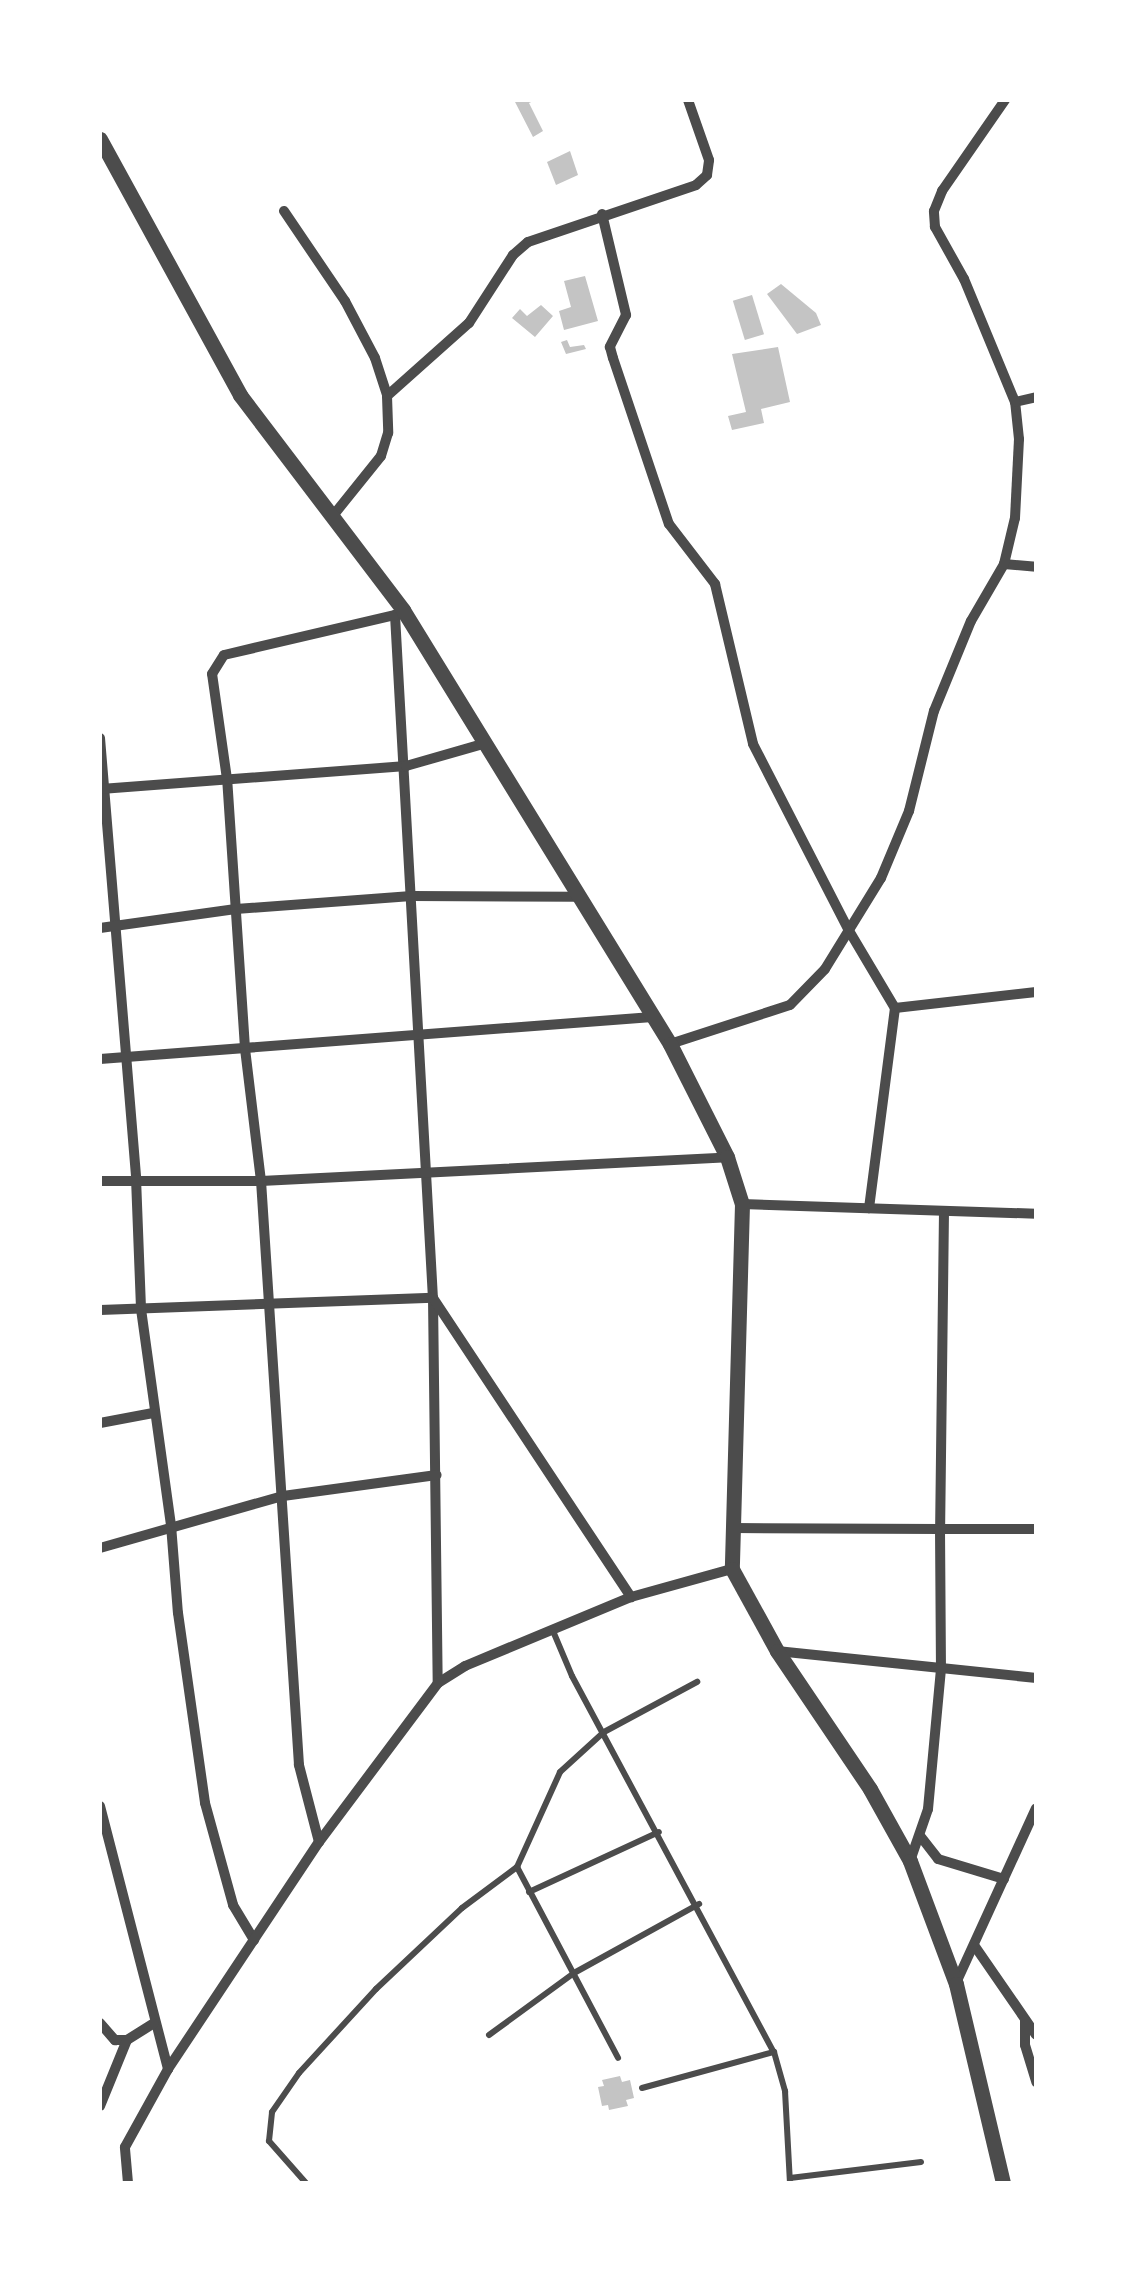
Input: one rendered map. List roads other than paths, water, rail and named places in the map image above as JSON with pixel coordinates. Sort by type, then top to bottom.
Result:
[{"type":"street","points":[[387,396],[469,324],[514,255],[528,242],[696,184],[708,176],[709,160],[688,100]]},
{"type":"street","points":[[670,1044],[790,1005],[825,969],[881,878],[909,811],[934,711],[971,621],[1004,564],[1016,518],[1019,439],[1015,402],[964,278],[934,227],[934,211],[942,191],[1006,100]]},
{"type":"street","points":[[100,139],[240,396],[332,517],[486,743],[577,898],[670,1044],[727,1157],[742,1204],[732,1568],[776,1651],[870,1789],[910,1861],[956,1984],[996,2136],[1003,2183]]},
{"type":"street","points":[[284,211],[346,301],[375,358],[387,396],[388,433],[382,456],[332,517]]},
{"type":"street","points":[[602,214],[626,315],[610,347],[669,524],[714,584],[753,744],[848,929],[895,1008],[869,1208]]},
{"type":"street","points":[[1015,402],[1036,397]]},
{"type":"street","points":[[1004,564],[1036,567]]},
{"type":"street","points":[[399,612],[416,1033],[432,1298],[438,1683]]},
{"type":"street","points":[[319,1842],[300,1766],[228,779],[212,674],[216,662],[224,655],[399,612]]},
{"type":"street","points":[[100,738],[136,1178],[142,1310],[171,1524],[178,1613],[205,1803],[233,1904],[254,1940]]},
{"type":"street","points":[[103,789],[406,766],[486,743]]},
{"type":"street","points":[[100,928],[236,909],[412,896],[577,898]]},
{"type":"street","points":[[895,1008],[1036,992]]},
{"type":"street","points":[[100,1058],[652,1016]]},
{"type":"street","points":[[100,1181],[136,1178],[260,1182],[727,1157]]},
{"type":"street","points":[[742,1204],[1036,1214]]},
{"type":"street","points":[[910,1861],[928,1808],[940,1668],[944,1211]]},
{"type":"street","points":[[100,1310],[432,1298]]},
{"type":"street","points":[[432,1298],[631,1598]]},
{"type":"street","points":[[100,1423],[153,1413]]},
{"type":"street","points":[[100,1548],[171,1524],[282,1496],[437,1475]]},
{"type":"street","points":[[732,1528],[1036,1528]]},
{"type":"street","points":[[128,2183],[125,2146],[168,2069],[319,1842],[438,1683],[465,1666],[631,1598],[732,1568]]},
{"type":"street","points":[[776,1651],[1036,1678]]},
{"type":"street","points":[[100,1806],[153,2024],[168,2069]]},
{"type":"street","points":[[956,1984],[1036,1808]]},
{"type":"street","points":[[920,1837],[938,1859],[1004,1879]]},
{"type":"street","points":[[974,1945],[1036,2035]]},
{"type":"street","points":[[1025,2020],[1025,2045],[1036,2082]]},
{"type":"street","points":[[100,2024],[115,2040],[127,2040],[153,2024]]},
{"type":"street","points":[[100,2106],[127,2040]]},
{"type":"lane","points":[[553,1631],[774,2052],[786,2091],[790,2181],[921,2162]]},
{"type":"lane","points":[[306,2183],[269,2141],[272,2112],[300,2073],[376,1989],[462,1908],[516,1867],[560,1772],[604,1732],[697,1682]]},
{"type":"lane","points":[[530,1892],[659,1832]]},
{"type":"lane","points":[[516,1867],[618,2058]]},
{"type":"lane","points":[[490,2035],[574,1973],[699,1904]]},
{"type":"lane","points":[[642,2088],[774,2052]]}]
